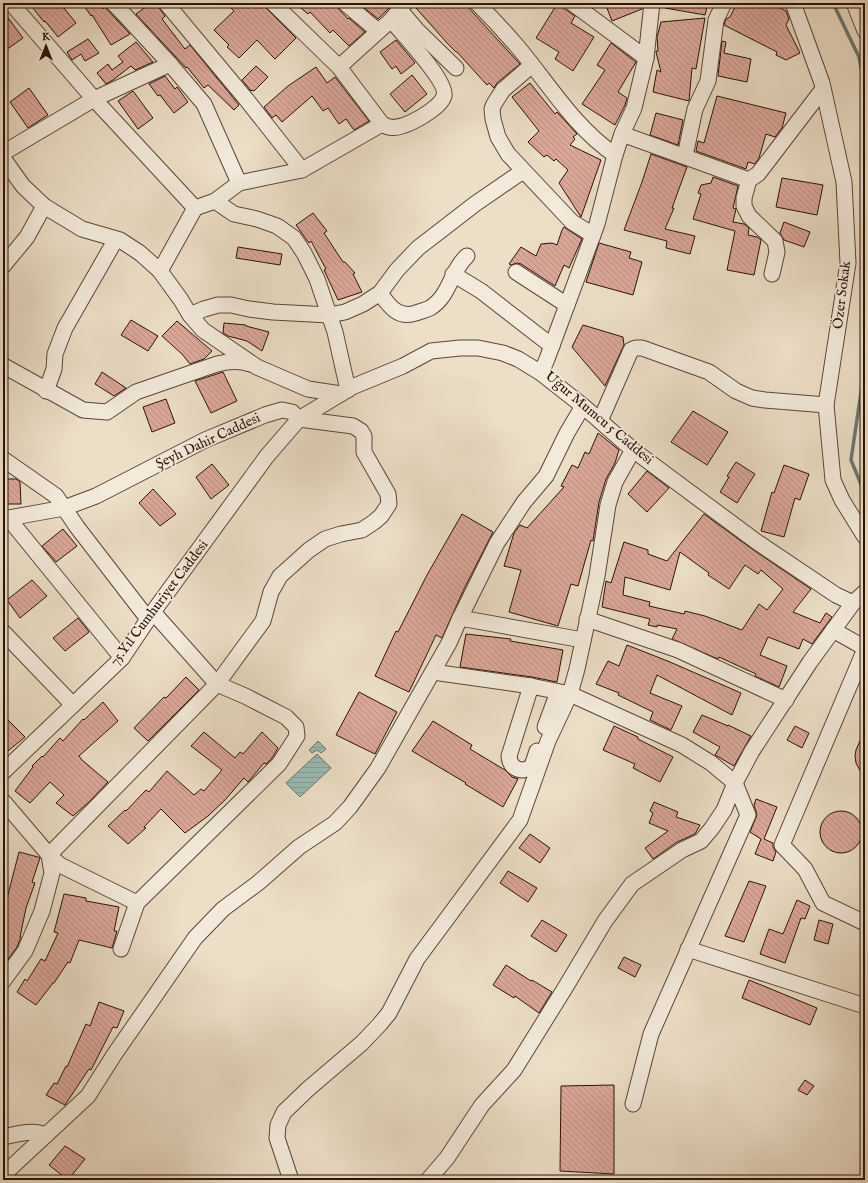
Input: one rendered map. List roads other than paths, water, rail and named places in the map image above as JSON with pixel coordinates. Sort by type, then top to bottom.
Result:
[{"type":"street","points":[[11,3],[94,99],[196,208]]},
{"type":"street","points":[[112,3],[170,64],[204,104],[239,182]]},
{"type":"street","points":[[166,3],[241,93],[302,170]]},
{"type":"street","points":[[273,3],[339,67],[382,124],[394,128],[414,121],[425,115],[439,104],[444,96],[444,90],[437,76],[398,11]]},
{"type":"street","points":[[345,3],[378,31]]},
{"type":"street","points":[[477,3],[517,46],[568,111],[590,135],[615,156]]},
{"type":"street","points":[[572,3],[646,58]]},
{"type":"street","name":"Uğur Mumcu 5 Caddesi","points":[[652,3],[646,58],[634,108],[622,134],[593,235],[541,373],[583,406],[633,450],[757,542],[836,595],[853,603]]},
{"type":"street","points":[[684,156],[695,109],[708,81],[716,20],[724,3]]},
{"type":"street","name":"Özer Sokak","points":[[793,3],[823,89],[844,182],[848,263],[826,405],[833,480],[842,500],[865,537]]},
{"type":"street","points":[[854,3],[864,27]]},
{"type":"street","points":[[339,67],[398,11]]},
{"type":"street","points":[[398,11],[456,68]]},
{"type":"street","points":[[3,153],[94,99],[170,64]]},
{"type":"street","points":[[532,65],[499,94],[492,109],[495,128],[501,143],[523,170],[572,222],[593,235]]},
{"type":"street","points":[[772,274],[778,252],[775,241],[749,216],[744,206],[744,198],[748,180],[758,174],[823,89]]},
{"type":"street","points":[[160,271],[196,208],[215,201],[239,182],[302,170],[382,124]]},
{"type":"street","points":[[622,134],[748,180]]},
{"type":"street","points":[[3,158],[23,186],[44,206],[82,229],[116,239],[140,253],[160,271],[190,315],[203,330],[257,367]]},
{"type":"street","points":[[190,315],[218,305],[231,305],[273,312],[329,315],[345,312],[363,304],[380,293],[397,270],[418,248],[475,204],[523,170]]},
{"type":"street","points":[[215,201],[234,214],[257,219],[277,226],[294,238],[304,253],[317,279],[335,332],[344,392]]},
{"type":"street","points":[[3,266],[27,236],[44,206]]},
{"type":"street","points":[[46,391],[54,369],[55,354],[65,328],[116,239]]},
{"type":"street","points":[[380,293],[388,305],[396,313],[410,315],[430,308],[440,301],[454,274],[463,259],[467,256]]},
{"type":"street","points":[[516,272],[567,305]]},
{"type":"street","points":[[454,274],[481,291],[552,346]]},
{"type":"street","points":[[299,419],[344,392],[403,366],[431,351],[478,348],[503,353],[518,358],[541,373]]},
{"type":"street","points":[[600,421],[626,360],[631,350],[636,348],[642,348],[709,372],[736,391],[752,398],[826,405]]},
{"type":"street","points":[[4,366],[46,391],[83,410],[107,412],[136,392],[217,364],[227,362],[242,361],[308,389],[344,392]]},
{"type":"street","points":[[3,1175],[88,1096],[114,1055],[195,938],[223,909],[258,883],[299,847],[335,823],[350,808],[378,768],[433,672],[449,643],[497,543],[524,502],[546,476],[567,433],[583,406]]},
{"type":"street","name":"Şeyh Dahir Caddesi","points":[[6,519],[64,508],[96,496],[205,440],[265,415],[282,410],[292,412],[299,419]]},
{"type":"street","points":[[49,855],[217,684],[263,621],[271,592],[280,576],[309,550],[325,539],[362,530],[381,516],[390,504],[388,494],[364,452],[364,436],[360,431],[353,426],[299,419]]},
{"type":"street","name":"75.Yıl Cumhuriyet Caddesi","points":[[3,772],[122,658],[150,616],[267,456],[299,419]]},
{"type":"street","points":[[531,686],[509,756],[511,764],[521,770],[525,770],[532,766],[564,693],[577,669],[597,576],[608,505],[615,482],[633,450]]},
{"type":"street","points":[[3,459],[56,496],[77,527],[150,616],[217,684],[245,696],[286,717],[296,727],[297,736],[279,764],[137,903],[121,949]]},
{"type":"street","points":[[6,519],[122,658]]},
{"type":"street","points":[[428,1180],[447,1158],[482,1106],[514,1070],[605,921],[632,884],[682,850],[701,841],[718,820],[752,751],[810,662],[853,603],[865,592]]},
{"type":"street","points":[[460,618],[583,640]]},
{"type":"street","points":[[587,619],[678,650],[786,700]]},
{"type":"street","points":[[833,630],[865,648],[782,846],[805,869],[823,903],[865,923]]},
{"type":"street","points":[[3,632],[73,705]]},
{"type":"street","points":[[433,672],[531,686],[564,693],[682,746],[711,763],[735,783],[748,815],[650,1034],[634,1104]]},
{"type":"street","points":[[290,1180],[277,1138],[278,1125],[284,1112],[308,1089],[362,1043],[389,1013],[417,959],[520,820],[564,693]]},
{"type":"street","points":[[3,801],[49,855],[60,865],[137,903]]},
{"type":"street","points":[[3,981],[25,951],[42,911],[52,873],[49,855]]},
{"type":"street","points":[[688,949],[865,1006]]},
{"type":"street","points":[[3,1136],[34,1132],[46,1135]]},
{"type":"water","points":[[318,741],[326,749],[321,753],[317,750],[312,753],[309,750]]},
{"type":"water","points":[[317,754],[331,768],[300,797],[286,783]]},
{"type":"waterway","points":[[833,3],[859,57],[865,87]]},
{"type":"waterway","points":[[865,365],[851,460],[865,494]]}]
